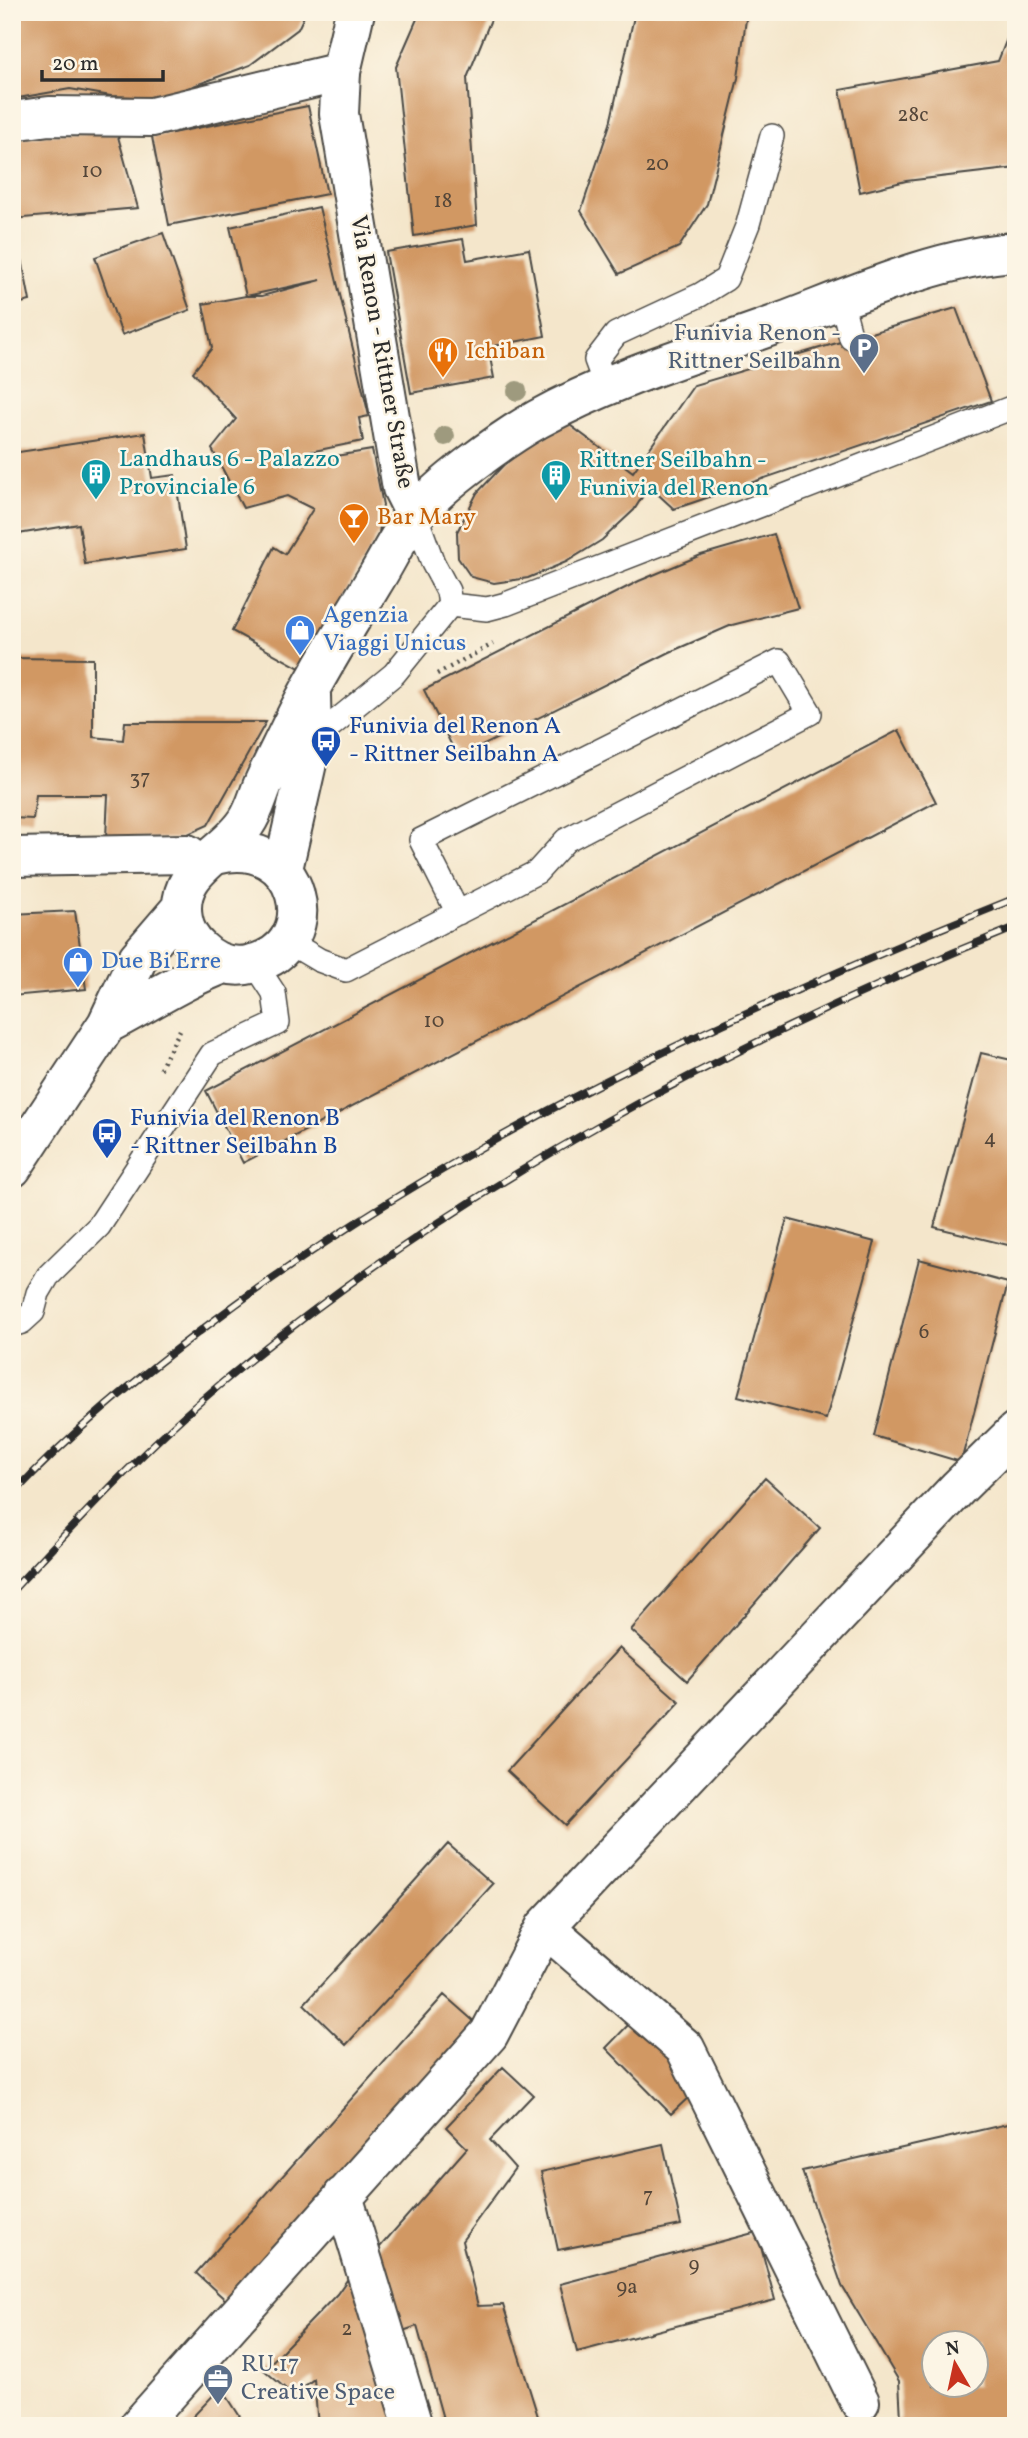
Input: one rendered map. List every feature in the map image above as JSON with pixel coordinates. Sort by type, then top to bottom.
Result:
[{"type":"street","name":"Via Renon - Rittner Straße","points":[[12,1168],[107,1024],[138,958],[181,908],[183,892],[209,859],[247,822],[311,686],[415,514],[402,488],[339,114],[341,72],[355,12]]},
{"type":"street","points":[[12,121],[49,116],[152,117],[341,72]]},
{"type":"street","points":[[415,514],[490,450],[537,419],[606,387],[953,261],[1016,252]]},
{"type":"street","points":[[282,869],[312,741],[311,686]]},
{"type":"street","points":[[12,857],[187,854],[209,859],[234,850],[252,851],[269,857],[293,885],[298,904],[296,923],[287,941],[273,956],[190,977],[107,1024]]},
{"type":"street","points":[[181,908],[185,927],[193,944],[207,957],[240,964]]},
{"type":"street","points":[[139,2426],[489,2034],[545,1927],[958,1488],[1016,1431]]},
{"type":"street","points":[[545,1927],[685,2048],[860,2402]]},
{"type":"street","points":[[343,2196],[413,2426]]},
{"type":"lane","points":[[606,387],[596,360],[616,334],[701,295],[726,279],[748,224],[772,136]]},
{"type":"lane","points":[[841,300],[851,338]]},
{"type":"lane","points":[[450,605],[487,609],[506,604],[1016,406]]},
{"type":"lane","points":[[312,741],[394,674],[450,605],[448,591],[433,563],[415,514]]},
{"type":"lane","points":[[287,941],[319,960],[346,970],[537,873],[566,840],[810,713],[779,661],[421,840],[458,913]]},
{"type":"lane","points":[[12,1325],[22,1322],[33,1312],[38,1293],[48,1276],[99,1226],[212,1054],[278,1023],[274,993],[240,964]]},
{"type":"building","points":[[14,12],[137,12],[167,19],[180,12],[306,12],[298,29],[250,65],[161,98],[111,96],[70,89],[12,99]]},
{"type":"building","points":[[420,12],[494,12],[467,78],[477,225],[414,236],[396,67]]},
{"type":"building","points":[[635,12],[747,12],[738,78],[707,204],[679,247],[619,274],[581,211],[610,124]]},
{"type":"building","points":[[1016,16],[1016,168],[906,181],[860,192],[840,90],[998,61]]},
{"type":"building","points":[[308,106],[327,194],[169,225],[152,137]]},
{"type":"building","points":[[117,133],[138,208],[12,219],[12,140],[49,134]]},
{"type":"building","points":[[319,207],[369,416],[359,418],[363,441],[290,456],[300,462],[372,450],[383,505],[379,533],[303,670],[232,631],[274,547],[285,554],[313,509],[287,496],[243,508],[212,449],[236,419],[193,372],[212,348],[203,304],[246,296],[230,227]],"holes":[[[321,280],[262,296],[246,296]]]},
{"type":"building","points":[[12,228],[16,228],[30,301],[12,305]]},
{"type":"building","points":[[163,233],[190,310],[122,335],[95,257]]},
{"type":"building","points":[[463,239],[467,260],[529,249],[545,336],[488,347],[494,378],[411,393],[386,252]]},
{"type":"building","points":[[956,308],[991,401],[674,509],[649,486],[634,510],[602,540],[566,562],[528,578],[494,583],[471,577],[458,558],[457,532],[477,493],[512,456],[567,423],[633,472],[694,385]]},
{"type":"building","name":"Landhaus 6 - Palazzo Provinciale 6","points":[[145,433],[152,478],[175,475],[186,549],[85,564],[79,524],[12,535],[12,453]]},
{"type":"building","points":[[774,534],[798,608],[732,625],[670,652],[458,758],[424,690],[639,581],[701,555]]},
{"type":"building","points":[[12,658],[93,659],[93,737],[123,740],[125,722],[266,722],[208,825],[177,839],[106,838],[108,795],[36,795],[33,819],[12,818]]},
{"type":"building","points":[[899,730],[936,802],[243,1163],[206,1091]]},
{"type":"building","points":[[75,911],[86,989],[12,996],[12,914]]},
{"type":"building","points":[[981,1053],[1016,1061],[1016,1247],[934,1227]]},
{"type":"building","points":[[787,1219],[875,1242],[826,1419],[738,1396]]},
{"type":"building","points":[[919,1259],[1008,1283],[961,1462],[874,1436]]},
{"type":"building","points":[[765,1478],[820,1528],[687,1681],[631,1630]]},
{"type":"building","points":[[619,1648],[680,1702],[565,1825],[507,1771]]},
{"type":"building","points":[[448,1844],[493,1884],[346,2045],[304,2004]]},
{"type":"building","points":[[444,1995],[477,2024],[229,2303],[196,2273]]},
{"type":"building","points":[[633,2020],[680,2064],[695,2091],[671,2114],[606,2048]]},
{"type":"building","points":[[503,2067],[533,2095],[490,2140],[515,2168],[462,2241],[478,2306],[503,2305],[541,2426],[445,2426],[417,2326],[403,2331],[379,2248],[467,2148],[446,2127]]},
{"type":"building","points":[[1016,2122],[1016,2426],[888,2426],[901,2419],[899,2381],[842,2286],[802,2171]]},
{"type":"building","points":[[663,2144],[681,2225],[558,2250],[541,2172]]},
{"type":"building","points":[[757,2232],[775,2300],[577,2352],[560,2284]]},
{"type":"building","points":[[352,2273],[399,2426],[318,2426],[314,2379],[293,2395],[264,2370],[337,2294]]},
{"type":"building","name":"RU.17 Creative Space","points":[[221,2387],[246,2426],[184,2426]]},
{"type":"railway","points":[[12,1495],[82,1427],[182,1345],[301,1258],[398,1197],[497,1139],[701,1034],[910,941],[1016,898]]},
{"type":"railway","points":[[12,1591],[119,1478],[204,1398],[322,1304],[414,1239],[608,1120],[708,1067],[913,970],[1016,927]]},
{"type":"place","name":"Funivia Renon - Rittner Seilbahn","points":[[864,375]]},
{"type":"place","name":"Ichiban","points":[[443,379]]},
{"type":"place","name":"Landhaus 6 - Palazzo Provinciale 6","points":[[96,501]]},
{"type":"place","name":"Rittner Seilbahn - Funivia del Renon","points":[[556,502]]},
{"type":"place","name":"Bar Mary","points":[[354,545]]},
{"type":"place","name":"Agenzia Viaggi Unicus","points":[[300,657]]},
{"type":"place","name":"Funivia del Renon A - Rittner Seilbahn A","points":[[326,768]]},
{"type":"place","name":"Due Bi Erre","points":[[78,989]]},
{"type":"place","name":"Funivia del Renon B - Rittner Seilbahn B","points":[[107,1160]]},
{"type":"place","name":"RU.17 Creative Space","points":[[218,2406]]}]
